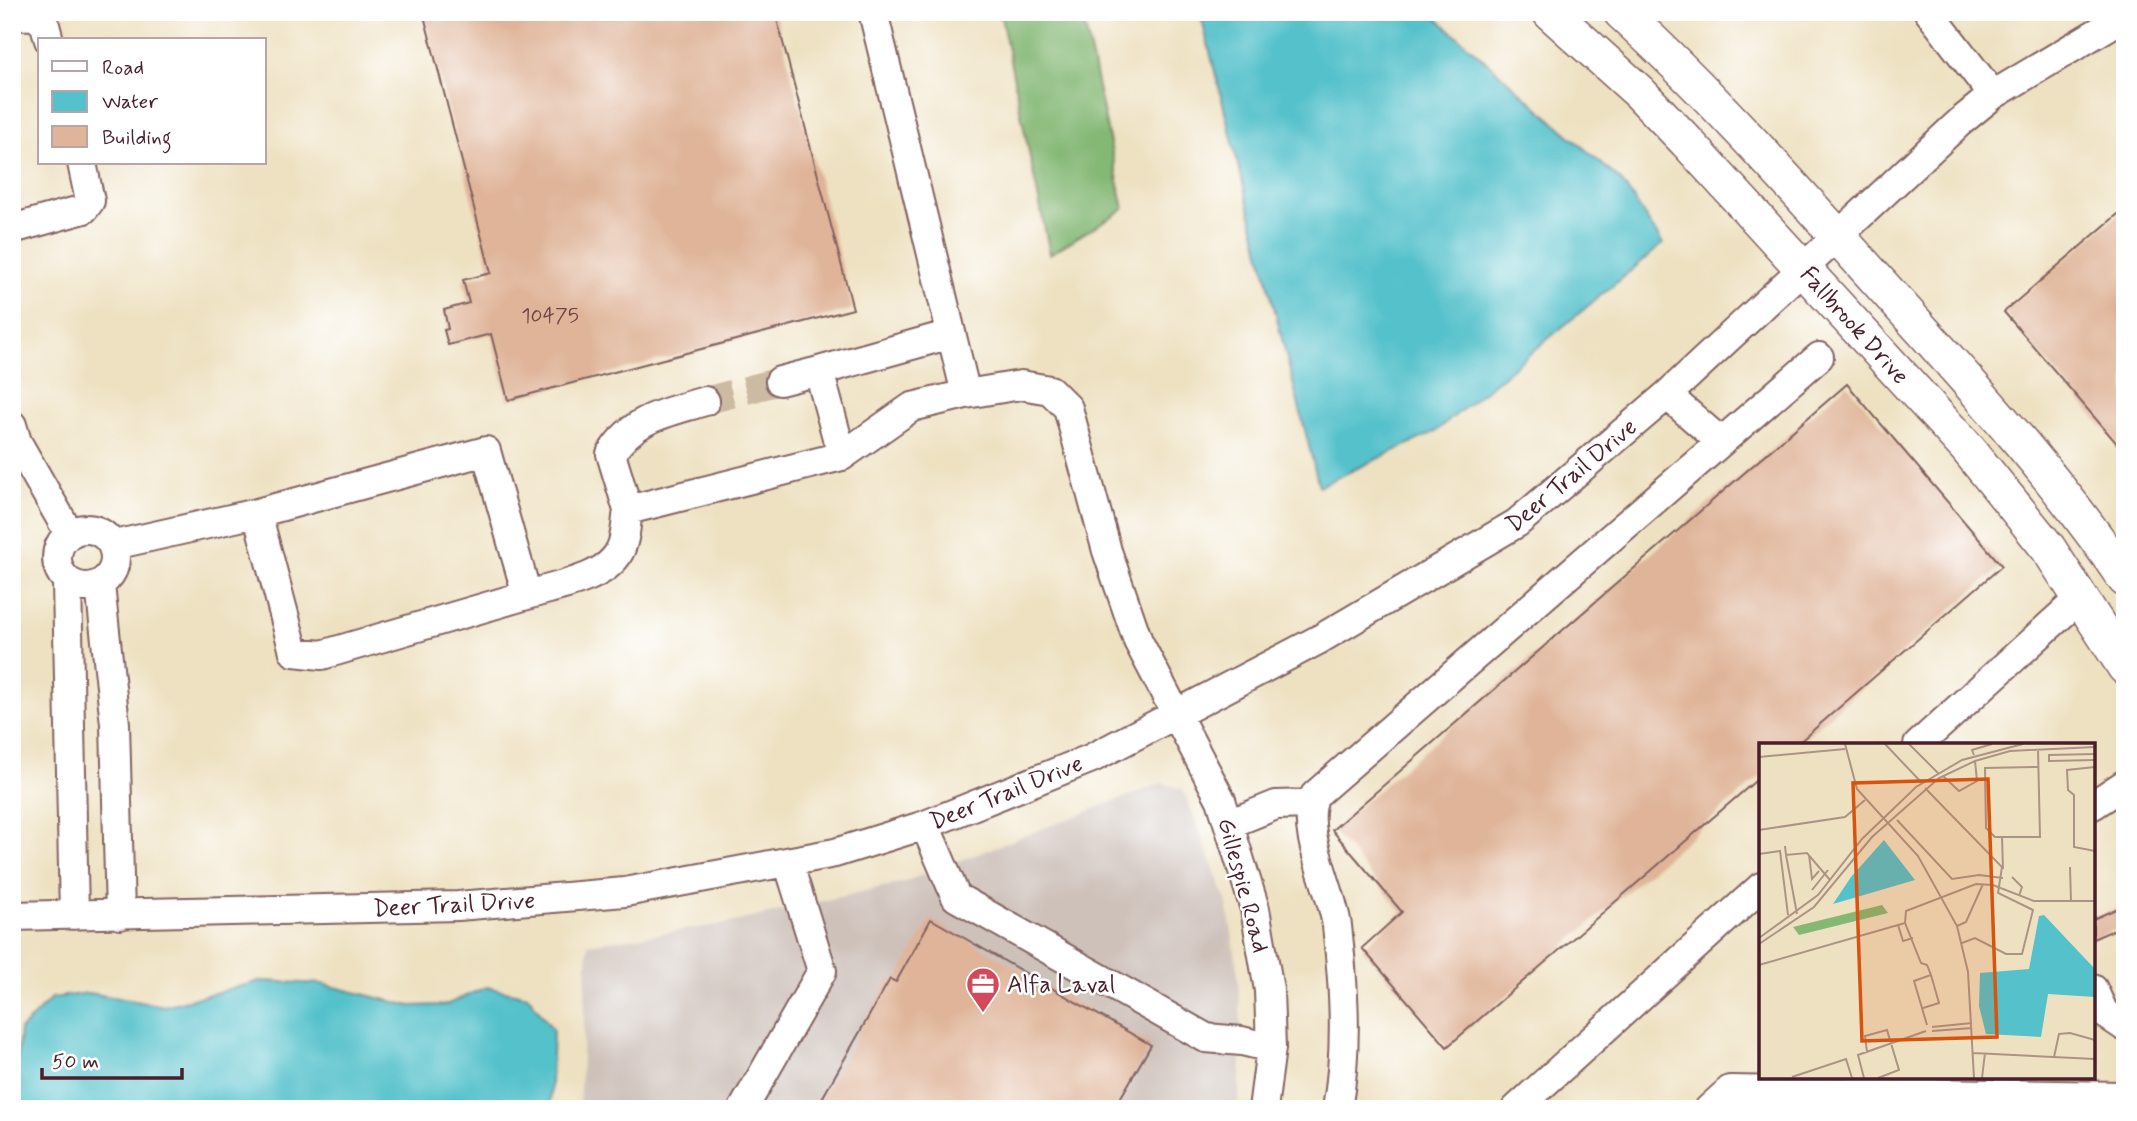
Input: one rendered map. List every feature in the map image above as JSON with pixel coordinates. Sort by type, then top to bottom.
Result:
[{"type":"main road","name":"Fallbrook Drive","points":[[1550,12],[1639,92],[1969,449],[2048,548],[2125,667]]},
{"type":"main road","name":"Fallbrook Drive","points":[[1621,12],[1681,67],[2003,421],[2088,524],[2123,574]]},
{"type":"main road","points":[[2080,598],[2123,574]]},
{"type":"street","points":[[873,12],[966,394]]},
{"type":"street","points":[[1929,12],[1993,95]]},
{"type":"street","points":[[12,16],[34,15],[45,24],[48,38]]},
{"type":"street","name":"Deer Trail Drive","points":[[12,916],[458,906],[625,892],[835,853],[925,825],[1091,758],[1320,639],[1517,523],[1667,395],[1993,95],[2124,15]]},
{"type":"street","points":[[12,229],[84,209],[90,201],[82,164]]},
{"type":"street","points":[[779,381],[951,334]]},
{"type":"street","points":[[1337,1109],[1343,1079],[1346,1017],[1336,922],[1309,821],[1315,795],[1819,357]]},
{"type":"street","points":[[628,510],[842,456],[819,371]]},
{"type":"street","name":"Gillespie Road","points":[[842,456],[912,407],[966,394],[1021,385],[1050,390],[1068,408],[1107,551],[1138,641],[1221,800],[1255,909],[1269,990],[1271,1048],[1262,1109]]},
{"type":"street","points":[[1667,395],[1721,442]]},
{"type":"street","points":[[257,513],[294,652],[322,655],[527,596],[590,575],[610,564],[621,548],[628,510],[611,454],[623,435],[655,416],[705,401]]},
{"type":"street","points":[[12,425],[17,442],[69,533]]},
{"type":"street","points":[[114,545],[257,513],[486,451],[527,596]]},
{"type":"street","points":[[74,915],[67,583],[60,572],[57,556],[59,542],[69,533],[83,529],[101,532],[114,545],[112,570],[100,585],[115,724],[120,915]]},
{"type":"street","points":[[67,583],[82,587],[100,585]]},
{"type":"street","points":[[1920,743],[2080,598]]},
{"type":"street","points":[[2095,804],[2125,784]]},
{"type":"street","points":[[1228,824],[1276,805],[1311,804]]},
{"type":"street","points":[[925,825],[956,897],[1206,1038],[1242,1041],[1271,1048]]},
{"type":"street","points":[[743,1109],[822,971],[788,862]]},
{"type":"street","points":[[1516,1109],[1759,889]]},
{"type":"street","points":[[2095,993],[2104,1013],[2125,1027]]},
{"type":"street","points":[[1709,1109],[1730,1090],[2125,1096]]},
{"type":"shaded area","points":[[1162,783],[1183,789],[1227,903],[1237,964],[1242,1041],[1238,1109],[579,1109],[588,944],[725,924],[904,882]]},
{"type":"green space","points":[[1000,12],[1082,12],[1124,209],[1050,254]]},
{"type":"water","points":[[1200,12],[1430,12],[1622,182],[1663,244],[1435,432],[1319,486]]},
{"type":"water","points":[[261,981],[322,984],[411,1006],[446,1005],[486,987],[528,996],[553,1030],[550,1109],[13,1109],[20,1030],[52,998],[89,993],[164,1006]]},
{"type":"building","points":[[423,12],[775,12],[853,309],[508,400],[491,334],[448,345],[444,330],[448,329],[444,310],[469,303],[463,280],[491,273]]},
{"type":"building","points":[[2125,208],[2125,453],[2004,312]]},
{"type":"building","points":[[1847,384],[2002,566],[1798,743],[1759,743],[1759,778],[1447,1047],[1362,948],[1402,912],[1332,830]]},
{"type":"building","points":[[2125,905],[2125,925],[2095,938],[2095,918]]},
{"type":"building","name":"Alfa Laval","points":[[931,919],[1151,1045],[1114,1109],[816,1109],[890,979],[896,982]]},
{"type":"tunnel","points":[[705,401],[780,381]]},
{"type":"place","name":"Alfa Laval","points":[[983,1014]]}]
